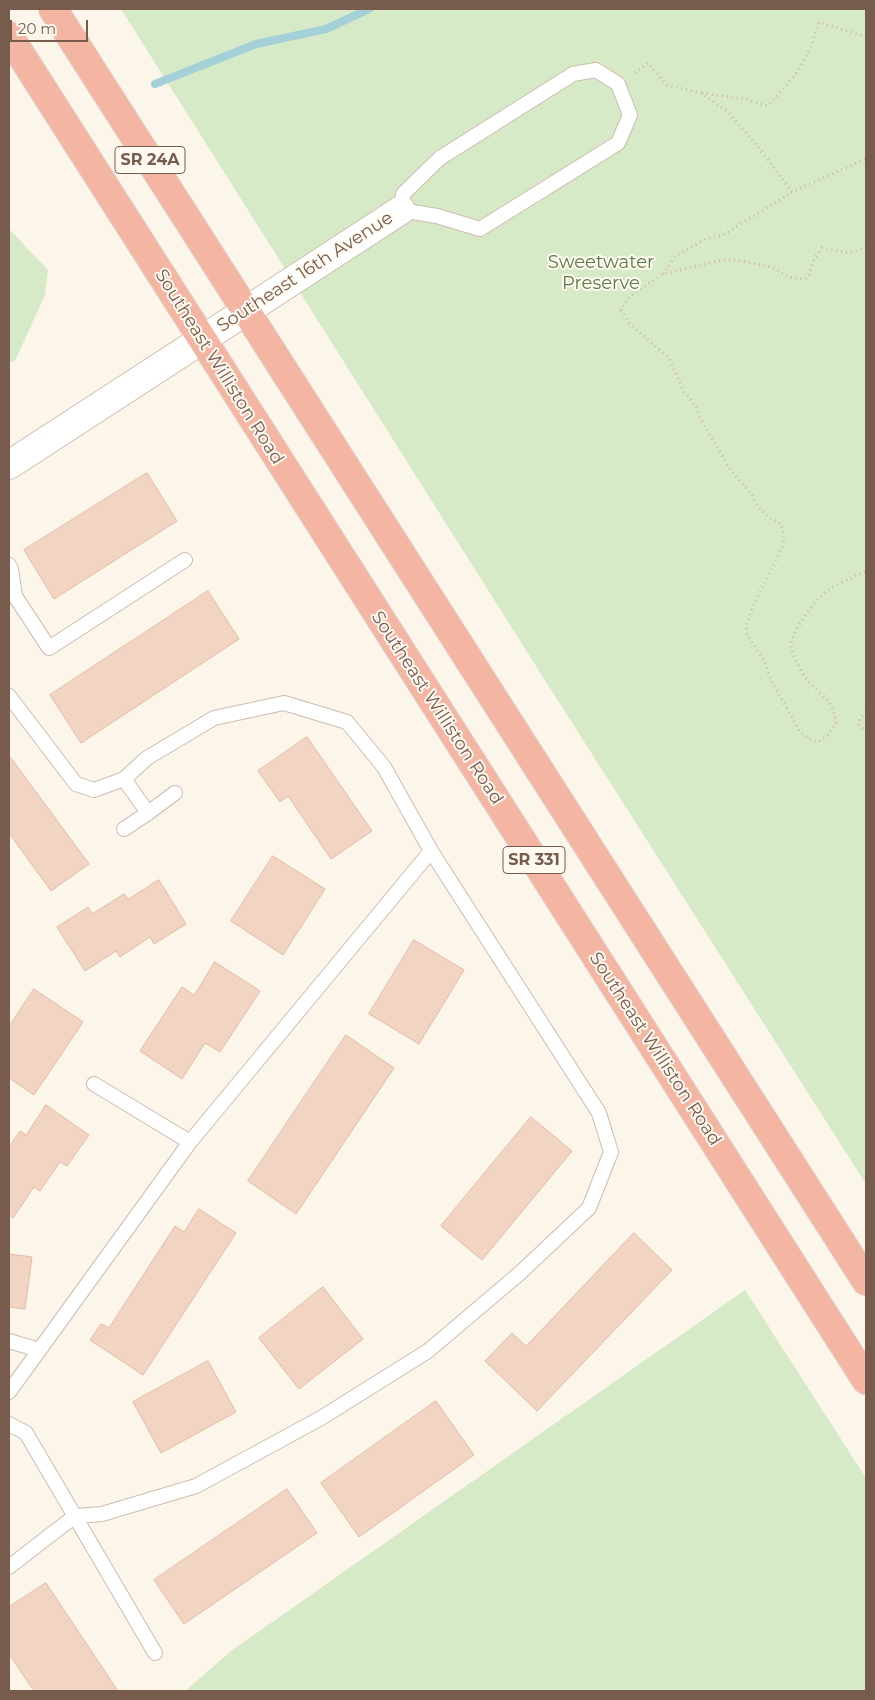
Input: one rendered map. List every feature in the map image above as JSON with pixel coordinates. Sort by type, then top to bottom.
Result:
[{"type":"highway","name":"SR 24A","points":[[53,9],[246,311]]},
{"type":"highway","name":"Southeast Williston Road","points":[[9,36],[866,1380]]},
{"type":"highway","name":"SR 331","points":[[246,311],[866,1281]]},
{"type":"main road","name":"Southeast 16th Avenue","points":[[9,465],[400,210]]},
{"type":"lane","points":[[596,70],[618,84],[630,115],[618,143],[480,229],[437,216],[400,210],[403,194],[440,158],[573,74],[596,70]]},
{"type":"lane","points":[[9,565],[15,596],[49,648],[185,560]]},
{"type":"lane","points":[[9,696],[76,784],[94,790],[124,778],[147,758],[214,718],[284,703],[347,722],[384,767],[431,851],[599,1113],[611,1152],[589,1208],[520,1273],[428,1351],[321,1418],[196,1486],[102,1514],[75,1516],[9,1567]]},
{"type":"lane","points":[[124,778],[148,813]]},
{"type":"lane","points":[[124,828],[175,794]]},
{"type":"lane","points":[[9,1392],[190,1142],[431,851]]},
{"type":"lane","points":[[94,1084],[190,1142]]},
{"type":"lane","points":[[9,1341],[39,1350]]},
{"type":"lane","points":[[9,1424],[26,1433],[155,1653]]},
{"type":"path","points":[[618,84],[648,63],[667,85],[701,93],[744,98],[767,106],[782,92],[798,70],[810,49],[819,22],[866,37]]},
{"type":"path","points":[[701,93],[726,111],[756,144],[792,192]]},
{"type":"path","points":[[663,274],[674,257],[706,239],[722,235],[792,192],[866,159]]},
{"type":"path","points":[[866,248],[849,253],[822,248],[814,259],[808,275],[804,278],[788,277],[772,267],[735,260],[718,261],[663,274],[629,296],[621,310],[630,324],[668,358],[684,392],[695,405],[708,432],[731,471],[751,493],[758,507],[768,517],[781,524],[784,535],[782,547],[752,608],[746,625],[747,635],[764,660],[771,680],[800,732],[809,740],[818,742],[828,735],[836,723],[836,718],[831,703],[806,680],[791,648],[793,636],[804,618],[824,593],[866,571]]},
{"type":"path","points":[[866,712],[860,718],[859,725],[866,732]]},
{"type":"green space","name":"Sweetwater Preserve","points":[[121,9],[866,9],[866,1184],[548,685]]},
{"type":"green space","points":[[9,229],[48,270],[45,295],[15,361],[9,363]]},
{"type":"green space","points":[[745,1290],[866,1478],[866,1691],[185,1691],[231,1651]]},
{"type":"building","points":[[147,473],[177,521],[54,599],[24,550]]},
{"type":"building","points":[[208,591],[239,639],[81,743],[50,695]]},
{"type":"building","points":[[307,737],[372,831],[331,859],[288,796],[280,802],[258,771]]},
{"type":"building","points":[[11,758],[89,864],[51,891],[9,833],[9,760]]},
{"type":"building","points":[[273,856],[325,889],[283,955],[231,921]]},
{"type":"building","points":[[159,880],[186,924],[154,944],[150,937],[120,957],[116,951],[85,971],[57,927],[88,907],[92,914],[124,894],[128,899]]},
{"type":"building","points":[[414,940],[464,970],[419,1044],[369,1014]]},
{"type":"building","points":[[215,962],[260,991],[220,1052],[205,1043],[182,1079],[140,1051],[182,987],[194,995]]},
{"type":"building","points":[[34,989],[83,1022],[34,1095],[9,1078],[9,1027]]},
{"type":"building","points":[[346,1035],[394,1068],[296,1214],[248,1181]]},
{"type":"building","points":[[46,1105],[89,1135],[67,1166],[60,1162],[40,1191],[34,1187],[13,1218],[9,1215],[9,1147],[20,1131],[26,1135]]},
{"type":"building","points":[[531,1117],[572,1151],[482,1260],[441,1226]]},
{"type":"building","points":[[199,1209],[236,1233],[143,1375],[90,1340],[101,1324],[109,1328],[175,1226],[184,1232]]},
{"type":"building","points":[[634,1233],[672,1270],[537,1411],[485,1361],[512,1333],[526,1346]]},
{"type":"building","points":[[9,1254],[32,1257],[25,1309],[9,1307]]},
{"type":"building","points":[[323,1287],[363,1339],[299,1389],[259,1338]]},
{"type":"building","points":[[208,1361],[236,1412],[161,1453],[133,1402]]},
{"type":"building","points":[[436,1401],[474,1455],[359,1537],[321,1483]]},
{"type":"building","points":[[287,1489],[317,1533],[184,1624],[154,1580]]},
{"type":"building","points":[[46,1583],[118,1691],[34,1691],[9,1654],[9,1607]]},
{"type":"waterway","points":[[155,84],[256,44],[326,29],[369,9]]}]
